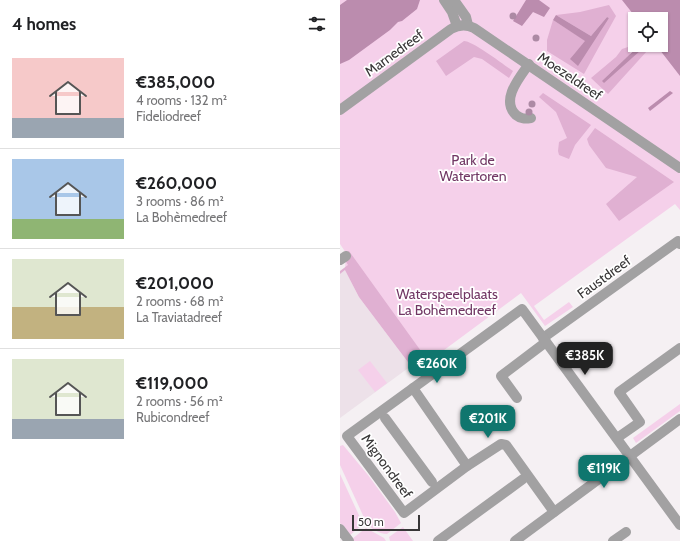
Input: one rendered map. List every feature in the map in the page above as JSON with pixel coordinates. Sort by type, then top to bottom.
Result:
[{"type":"street","points":[[444,0],[452,12],[457,26]]},
{"type":"street","points":[[454,0],[466,17],[468,25]]},
{"type":"street","name":"Marnedreef","points":[[340,110],[428,45],[457,26],[468,25]]},
{"type":"street","name":"Moezeldreef","points":[[468,25],[529,64],[680,168]]},
{"type":"street","points":[[529,64],[514,87],[510,101],[511,108],[518,116],[524,119],[530,118]]},
{"type":"street","name":"Faustdreef","points":[[545,340],[678,241],[680,244]]},
{"type":"street","points":[[554,512],[506,445],[501,444],[468,466],[413,388],[522,309],[680,525]]},
{"type":"street","points":[[517,398],[501,376],[545,340]]},
{"type":"street","points":[[617,438],[640,422],[619,392],[680,348]]},
{"type":"street","name":"Mignondreef","points":[[413,388],[347,436],[404,513],[468,466]]},
{"type":"street","points":[[385,418],[432,482]]},
{"type":"street","points":[[520,540],[554,512],[680,419]]},
{"type":"street","points":[[438,541],[523,479]]},
{"type":"street","points":[[340,529],[349,541]]},
{"type":"street","points":[[613,541],[626,532]]},
{"type":"shaded area","points":[[347,0],[420,0],[417,9],[402,21],[398,22],[390,30],[349,60],[340,64],[340,5]]},
{"type":"shaded area","points":[[526,0],[539,0],[550,8],[544,17],[533,12],[522,26],[513,21]]},
{"type":"shaded area","points":[[622,0],[680,0],[680,76],[661,52],[668,52],[668,12],[631,12]]},
{"type":"shaded area","points":[[609,5],[616,16],[584,74],[547,51],[547,40],[553,20],[586,41],[570,59],[609,18],[607,17],[591,36],[556,15],[580,12]]},
{"type":"shaded area","points":[[556,15],[591,36],[607,17],[609,18],[578,66],[570,59],[585,41],[553,20]]},
{"type":"shaded area","points":[[464,41],[481,49],[513,71],[509,78],[482,59],[474,57],[446,76],[436,61]]},
{"type":"shaded area","points":[[628,47],[628,52],[630,54],[602,81],[634,52],[646,52],[608,94],[591,78],[616,57],[622,49]]},
{"type":"shaded area","points":[[633,52],[639,52],[604,83],[602,81]]},
{"type":"shaded area","points":[[670,91],[673,93],[650,111],[648,108]]},
{"type":"shaded area","points":[[543,93],[591,125],[575,145],[569,159],[559,155],[559,142],[567,138],[556,112],[539,97]]},
{"type":"shaded area","points":[[595,128],[674,182],[619,221],[606,204],[637,177],[606,168],[589,145],[587,139]]},
{"type":"shaded area","points":[[349,251],[431,365],[420,372],[413,364],[411,366],[359,297],[345,270],[340,274],[340,271],[348,265],[345,260],[346,253]]},
{"type":"shaded area","points":[[345,270],[359,297],[411,366],[340,418],[340,274]]},
{"type":"green space","name":"Park de Watertoren","points":[[340,0],[680,0],[680,210],[675,204],[534,306],[544,320],[569,302],[573,307],[545,326],[521,293],[436,356],[431,365],[420,372],[413,364],[411,366],[359,297],[345,270],[346,253],[340,244]]},
{"type":"green space","points":[[370,361],[387,383],[375,392],[358,370]]},
{"type":"green space","points":[[680,404],[680,411],[636,443],[633,438]]},
{"type":"green space","points":[[343,445],[368,475],[395,512],[401,523],[387,534],[375,530],[366,522],[340,465],[340,446]]},
{"type":"green space","points":[[340,474],[363,524],[349,536],[340,523]]},
{"type":"green space","points":[[403,527],[413,541],[390,541],[389,537]]},
{"type":"green space","points":[[366,528],[384,538],[386,541],[353,541],[352,539]]},
{"type":"park label","name":"Waterspeelplaats La Bohèmedreef","points":[[447,302]]}]
